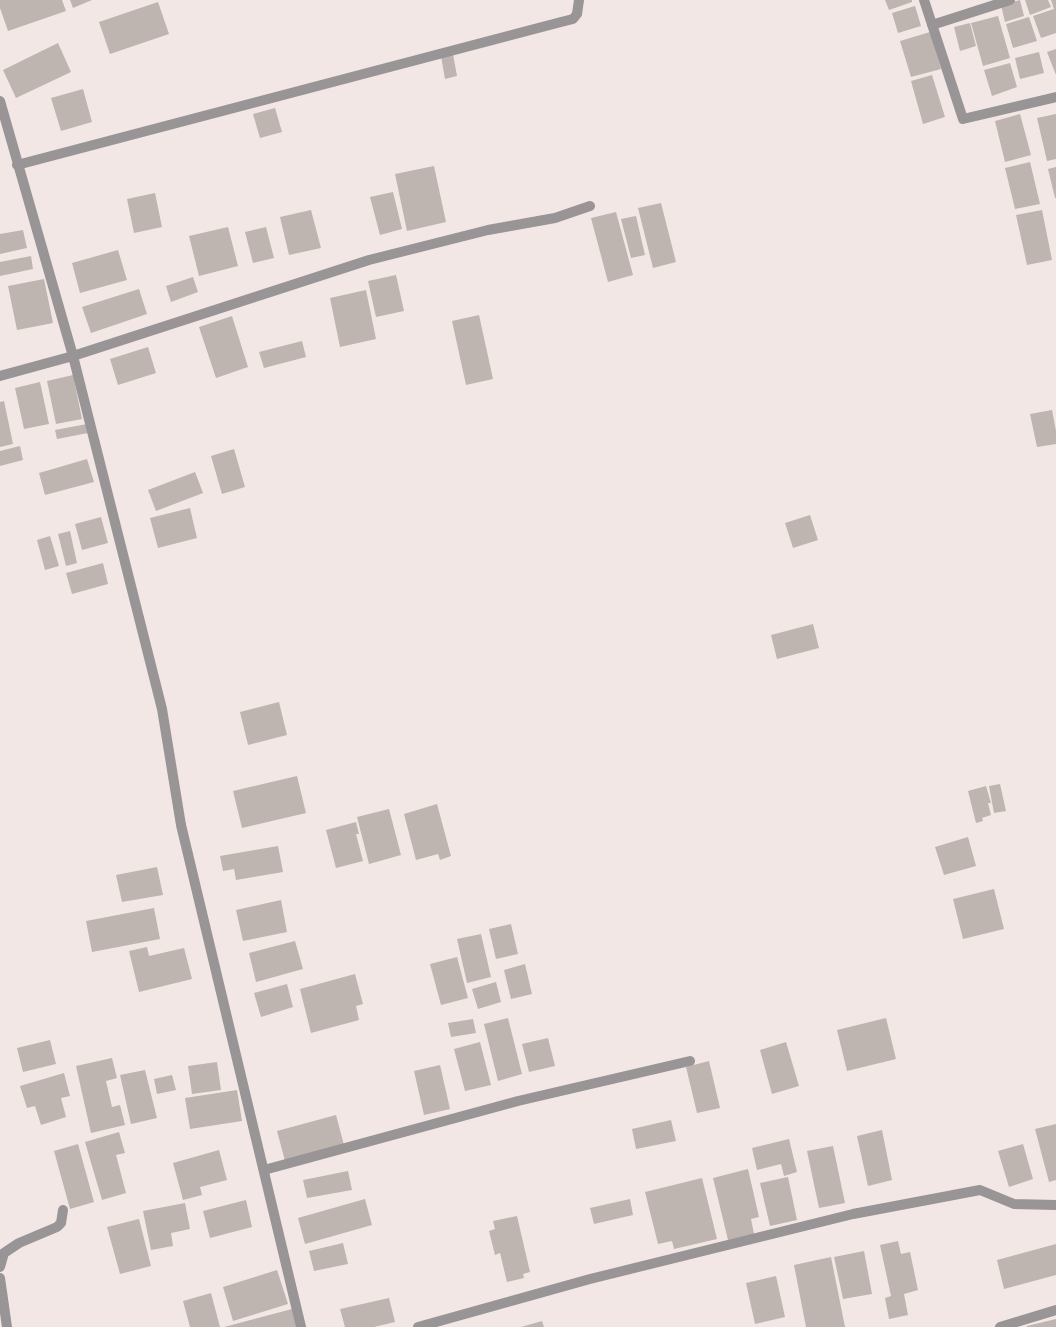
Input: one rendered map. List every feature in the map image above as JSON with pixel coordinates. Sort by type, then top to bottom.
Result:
[{"type":"street","points":[[17,165],[573,19],[577,14],[579,0]]},
{"type":"street","points":[[924,0],[962,119],[1056,97]]},
{"type":"street","points":[[932,25],[1010,0]]},
{"type":"street","points":[[0,101],[17,165],[73,356],[162,709],[181,825],[301,1327]]},
{"type":"street","points":[[0,376],[73,356],[370,260],[488,230],[555,218],[590,206]]},
{"type":"street","points":[[264,1170],[518,1101],[690,1061]]},
{"type":"street","points":[[418,1327],[636,1268],[852,1214],[980,1190],[1014,1204],[1056,1205]]},
{"type":"street","points":[[0,1267],[4,1253],[19,1243],[57,1227],[61,1222],[63,1210]]},
{"type":"street","points":[[0,1278],[6,1327]]},
{"type":"street","points":[[1000,1327],[1056,1310]]},
{"type":"building","points":[[0,0],[62,0],[66,11],[8,31],[0,8]]},
{"type":"building","points":[[70,0],[92,0],[73,8]]},
{"type":"building","points":[[885,0],[912,0],[912,2],[889,10]]},
{"type":"building","points":[[1020,0],[1024,16],[1005,22],[1001,5]]},
{"type":"building","points":[[1025,0],[1048,0],[1051,7],[1030,15]]},
{"type":"building","points":[[1051,0],[1056,0],[1056,33],[1041,38],[1033,16],[1054,9]]},
{"type":"building","points":[[158,2],[169,34],[110,54],[99,22]]},
{"type":"building","points":[[915,6],[921,26],[898,33],[892,13]]},
{"type":"building","points":[[998,16],[1010,58],[983,66],[971,23]]},
{"type":"building","points":[[1029,17],[1037,41],[1013,48],[1006,24]]},
{"type":"building","points":[[970,23],[976,46],[960,51],[954,27]]},
{"type":"building","points":[[930,32],[941,69],[911,77],[900,41]]},
{"type":"building","points":[[58,43],[71,72],[16,98],[3,70]]},
{"type":"building","points":[[1056,49],[1056,75],[1047,52]]},
{"type":"building","points":[[1039,52],[1044,73],[1020,79],[1015,58]]},
{"type":"building","points":[[453,54],[457,76],[445,79],[441,56]]},
{"type":"building","points":[[1010,63],[1017,87],[992,96],[984,70]]},
{"type":"building","points":[[932,75],[945,117],[923,124],[911,81]]},
{"type":"building","points":[[83,89],[92,122],[61,131],[51,98]]},
{"type":"building","points":[[275,108],[282,132],[260,138],[253,114]]},
{"type":"building","points":[[1020,114],[1031,155],[1005,162],[995,121]]},
{"type":"building","points":[[1056,114],[1056,159],[1047,161],[1037,118]]},
{"type":"building","points":[[1030,162],[1040,204],[1015,209],[1005,168]]},
{"type":"building","points":[[434,166],[446,222],[407,231],[395,174]]},
{"type":"building","points":[[1056,167],[1056,198],[1055,198],[1048,169]]},
{"type":"building","points":[[393,192],[402,229],[380,235],[370,197]]},
{"type":"building","points":[[155,193],[162,227],[134,233],[127,199]]},
{"type":"building","points":[[661,203],[676,262],[653,268],[638,208]]},
{"type":"building","points":[[311,210],[321,248],[289,255],[280,217]]},
{"type":"building","points":[[1042,210],[1052,260],[1027,265],[1016,215]]},
{"type":"building","points":[[616,212],[633,275],[608,282],[591,218]]},
{"type":"building","points":[[636,216],[645,255],[631,258],[621,219]]},
{"type":"building","points":[[228,227],[238,266],[199,276],[189,236]]},
{"type":"building","points":[[266,227],[274,258],[253,263],[245,232]]},
{"type":"building","points":[[23,230],[27,248],[0,254],[0,234]]},
{"type":"building","points":[[118,250],[127,280],[80,293],[72,263]]},
{"type":"building","points":[[31,256],[33,269],[0,276],[0,262]]},
{"type":"building","points":[[396,275],[404,311],[376,317],[368,281]]},
{"type":"building","points":[[193,277],[198,292],[171,302],[166,286]]},
{"type":"building","points":[[44,279],[53,323],[17,330],[8,286]]},
{"type":"building","points":[[139,289],[147,314],[91,333],[82,307]]},
{"type":"building","points":[[366,290],[376,339],[340,347],[330,298]]},
{"type":"building","points":[[479,315],[493,379],[466,385],[452,321]]},
{"type":"building","points":[[232,316],[248,367],[216,378],[199,327]]},
{"type":"building","points":[[302,341],[306,357],[264,368],[259,352]]},
{"type":"building","points":[[148,347],[156,373],[118,385],[110,359]]},
{"type":"building","points":[[73,375],[82,419],[56,424],[47,381]]},
{"type":"building","points":[[40,382],[49,424],[24,429],[15,388]]},
{"type":"building","points":[[4,401],[13,444],[0,447],[0,402]]},
{"type":"building","points":[[1052,410],[1056,431],[1056,444],[1037,447],[1030,414]]},
{"type":"building","points":[[87,424],[88,433],[57,439],[55,430]]},
{"type":"building","points":[[20,446],[23,460],[0,466],[0,451]]},
{"type":"building","points":[[234,449],[245,487],[222,494],[211,456]]},
{"type":"building","points":[[87,459],[94,482],[45,495],[39,473]]},
{"type":"building","points":[[195,472],[203,493],[156,511],[148,490]]},
{"type":"building","points":[[190,508],[197,538],[158,548],[150,518]]},
{"type":"building","points":[[810,515],[818,540],[793,548],[785,523]]},
{"type":"building","points":[[101,517],[108,543],[82,550],[75,524]]},
{"type":"building","points":[[70,531],[77,563],[66,566],[58,534]]},
{"type":"building","points":[[50,536],[59,566],[45,570],[37,540]]},
{"type":"building","points":[[103,563],[108,584],[72,594],[66,573]]},
{"type":"building","points":[[813,624],[819,648],[777,659],[771,635]]},
{"type":"building","points":[[279,702],[287,735],[248,745],[240,712]]},
{"type":"building","points":[[297,776],[306,813],[242,828],[233,791]]},
{"type":"building","points":[[1000,784],[1006,811],[994,813],[989,786]]},
{"type":"building","points":[[986,786],[991,803],[988,803],[991,815],[982,818],[983,821],[976,823],[968,791]]},
{"type":"building","points":[[437,804],[451,856],[440,860],[438,854],[416,860],[404,814]]},
{"type":"building","points":[[389,809],[401,855],[369,864],[357,817]]},
{"type":"building","points":[[356,822],[359,834],[356,834],[363,861],[336,868],[326,830]]},
{"type":"building","points":[[968,837],[976,866],[944,875],[935,847]]},
{"type":"building","points":[[278,846],[283,872],[236,880],[234,869],[223,871],[220,856]]},
{"type":"building","points":[[157,867],[163,895],[122,902],[116,875]]},
{"type":"building","points":[[994,889],[1004,929],[963,939],[953,899]]},
{"type":"building","points":[[281,900],[287,932],[243,941],[236,910]]},
{"type":"building","points":[[154,908],[160,939],[92,952],[86,921]]},
{"type":"building","points":[[511,924],[518,954],[496,959],[489,929]]},
{"type":"building","points":[[481,934],[491,977],[467,983],[457,939]]},
{"type":"building","points":[[295,941],[303,969],[256,982],[249,953]]},
{"type":"building","points":[[147,947],[149,956],[184,948],[192,979],[139,992],[129,951]]},
{"type":"building","points":[[457,957],[468,998],[441,1005],[430,964]]},
{"type":"building","points":[[525,964],[532,994],[511,999],[504,970]]},
{"type":"building","points":[[355,974],[363,1004],[356,1006],[359,1020],[311,1033],[300,989]]},
{"type":"building","points":[[496,982],[501,1002],[478,1009],[472,989]]},
{"type":"building","points":[[287,984],[293,1007],[261,1017],[254,993]]},
{"type":"building","points":[[508,1018],[522,1074],[498,1081],[484,1024]]},
{"type":"building","points":[[886,1018],[896,1059],[847,1071],[837,1030]]},
{"type":"building","points":[[473,1019],[476,1033],[451,1037],[448,1023]]},
{"type":"building","points":[[548,1038],[555,1066],[529,1072],[522,1044]]},
{"type":"building","points":[[50,1040],[56,1064],[23,1072],[17,1048]]},
{"type":"building","points":[[480,1042],[491,1085],[465,1091],[454,1049]]},
{"type":"building","points":[[786,1042],[799,1086],[772,1094],[760,1050]]},
{"type":"building","points":[[112,1058],[117,1078],[106,1081],[112,1107],[120,1105],[125,1125],[91,1133],[76,1066]]},
{"type":"building","points":[[709,1061],[720,1108],[697,1113],[686,1067]]},
{"type":"building","points":[[217,1062],[221,1090],[192,1094],[188,1066]]},
{"type":"building","points":[[440,1065],[450,1109],[424,1115],[414,1071]]},
{"type":"building","points":[[145,1070],[157,1118],[131,1124],[120,1075]]},
{"type":"building","points":[[64,1073],[70,1096],[61,1098],[66,1117],[41,1125],[35,1106],[27,1108],[20,1086]]},
{"type":"building","points":[[172,1075],[176,1090],[157,1094],[154,1079]]},
{"type":"building","points":[[237,1090],[242,1121],[190,1129],[185,1098]]},
{"type":"building","points":[[336,1115],[344,1145],[285,1161],[277,1131]]},
{"type":"building","points":[[671,1120],[676,1141],[636,1149],[632,1129]]},
{"type":"building","points":[[1056,1124],[1056,1180],[1049,1182],[1035,1129]]},
{"type":"building","points":[[882,1130],[892,1180],[868,1186],[857,1136]]},
{"type":"building","points":[[119,1132],[125,1153],[116,1155],[126,1193],[102,1200],[85,1142]]},
{"type":"building","points":[[789,1139],[797,1172],[784,1176],[781,1164],[757,1170],[752,1148]]},
{"type":"building","points":[[78,1144],[94,1202],[70,1209],[54,1151]]},
{"type":"building","points":[[1023,1144],[1033,1179],[1009,1187],[998,1151]]},
{"type":"building","points":[[833,1146],[845,1203],[819,1208],[807,1151]]},
{"type":"building","points":[[219,1150],[227,1180],[200,1187],[202,1195],[183,1200],[173,1163]]},
{"type":"building","points":[[748,1169],[759,1217],[751,1219],[754,1234],[728,1240],[713,1178]]},
{"type":"building","points":[[348,1171],[352,1190],[307,1198],[303,1180]]},
{"type":"building","points":[[788,1177],[797,1220],[770,1226],[760,1183]]},
{"type":"building","points":[[702,1178],[717,1239],[674,1249],[672,1241],[658,1244],[645,1192]]},
{"type":"building","points":[[365,1199],[372,1225],[305,1244],[298,1218]]},
{"type":"building","points":[[630,1199],[633,1215],[594,1224],[590,1208]]},
{"type":"building","points":[[246,1200],[252,1227],[210,1238],[203,1211]]},
{"type":"building","points":[[185,1203],[190,1229],[171,1233],[173,1246],[151,1250],[143,1211]]},
{"type":"building","points":[[517,1216],[530,1272],[523,1274],[524,1278],[507,1282],[500,1253],[495,1255],[489,1231],[495,1229],[493,1221]]},
{"type":"building","points":[[139,1219],[151,1266],[120,1274],[107,1227]]},
{"type":"building","points":[[898,1241],[901,1254],[910,1252],[918,1290],[904,1294],[908,1315],[889,1319],[885,1298],[891,1296],[880,1245]]},
{"type":"building","points":[[343,1243],[348,1264],[314,1271],[309,1251]]},
{"type":"building","points":[[1056,1244],[1056,1275],[1004,1289],[997,1260]]},
{"type":"building","points":[[864,1251],[872,1294],[843,1299],[834,1257]]},
{"type":"building","points":[[831,1257],[845,1327],[806,1327],[794,1265]]},
{"type":"building","points":[[277,1270],[288,1304],[233,1321],[223,1287]]},
{"type":"building","points":[[776,1276],[785,1317],[755,1324],[746,1283]]},
{"type":"building","points":[[211,1293],[220,1327],[190,1327],[183,1301]]},
{"type":"building","points":[[389,1298],[395,1322],[374,1327],[345,1327],[340,1309]]},
{"type":"building","points":[[292,1309],[296,1327],[224,1327]]},
{"type":"building","points":[[1056,1319],[1056,1327],[1027,1327],[1027,1326]]},
{"type":"building","points":[[542,1321],[544,1327],[521,1327]]}]
